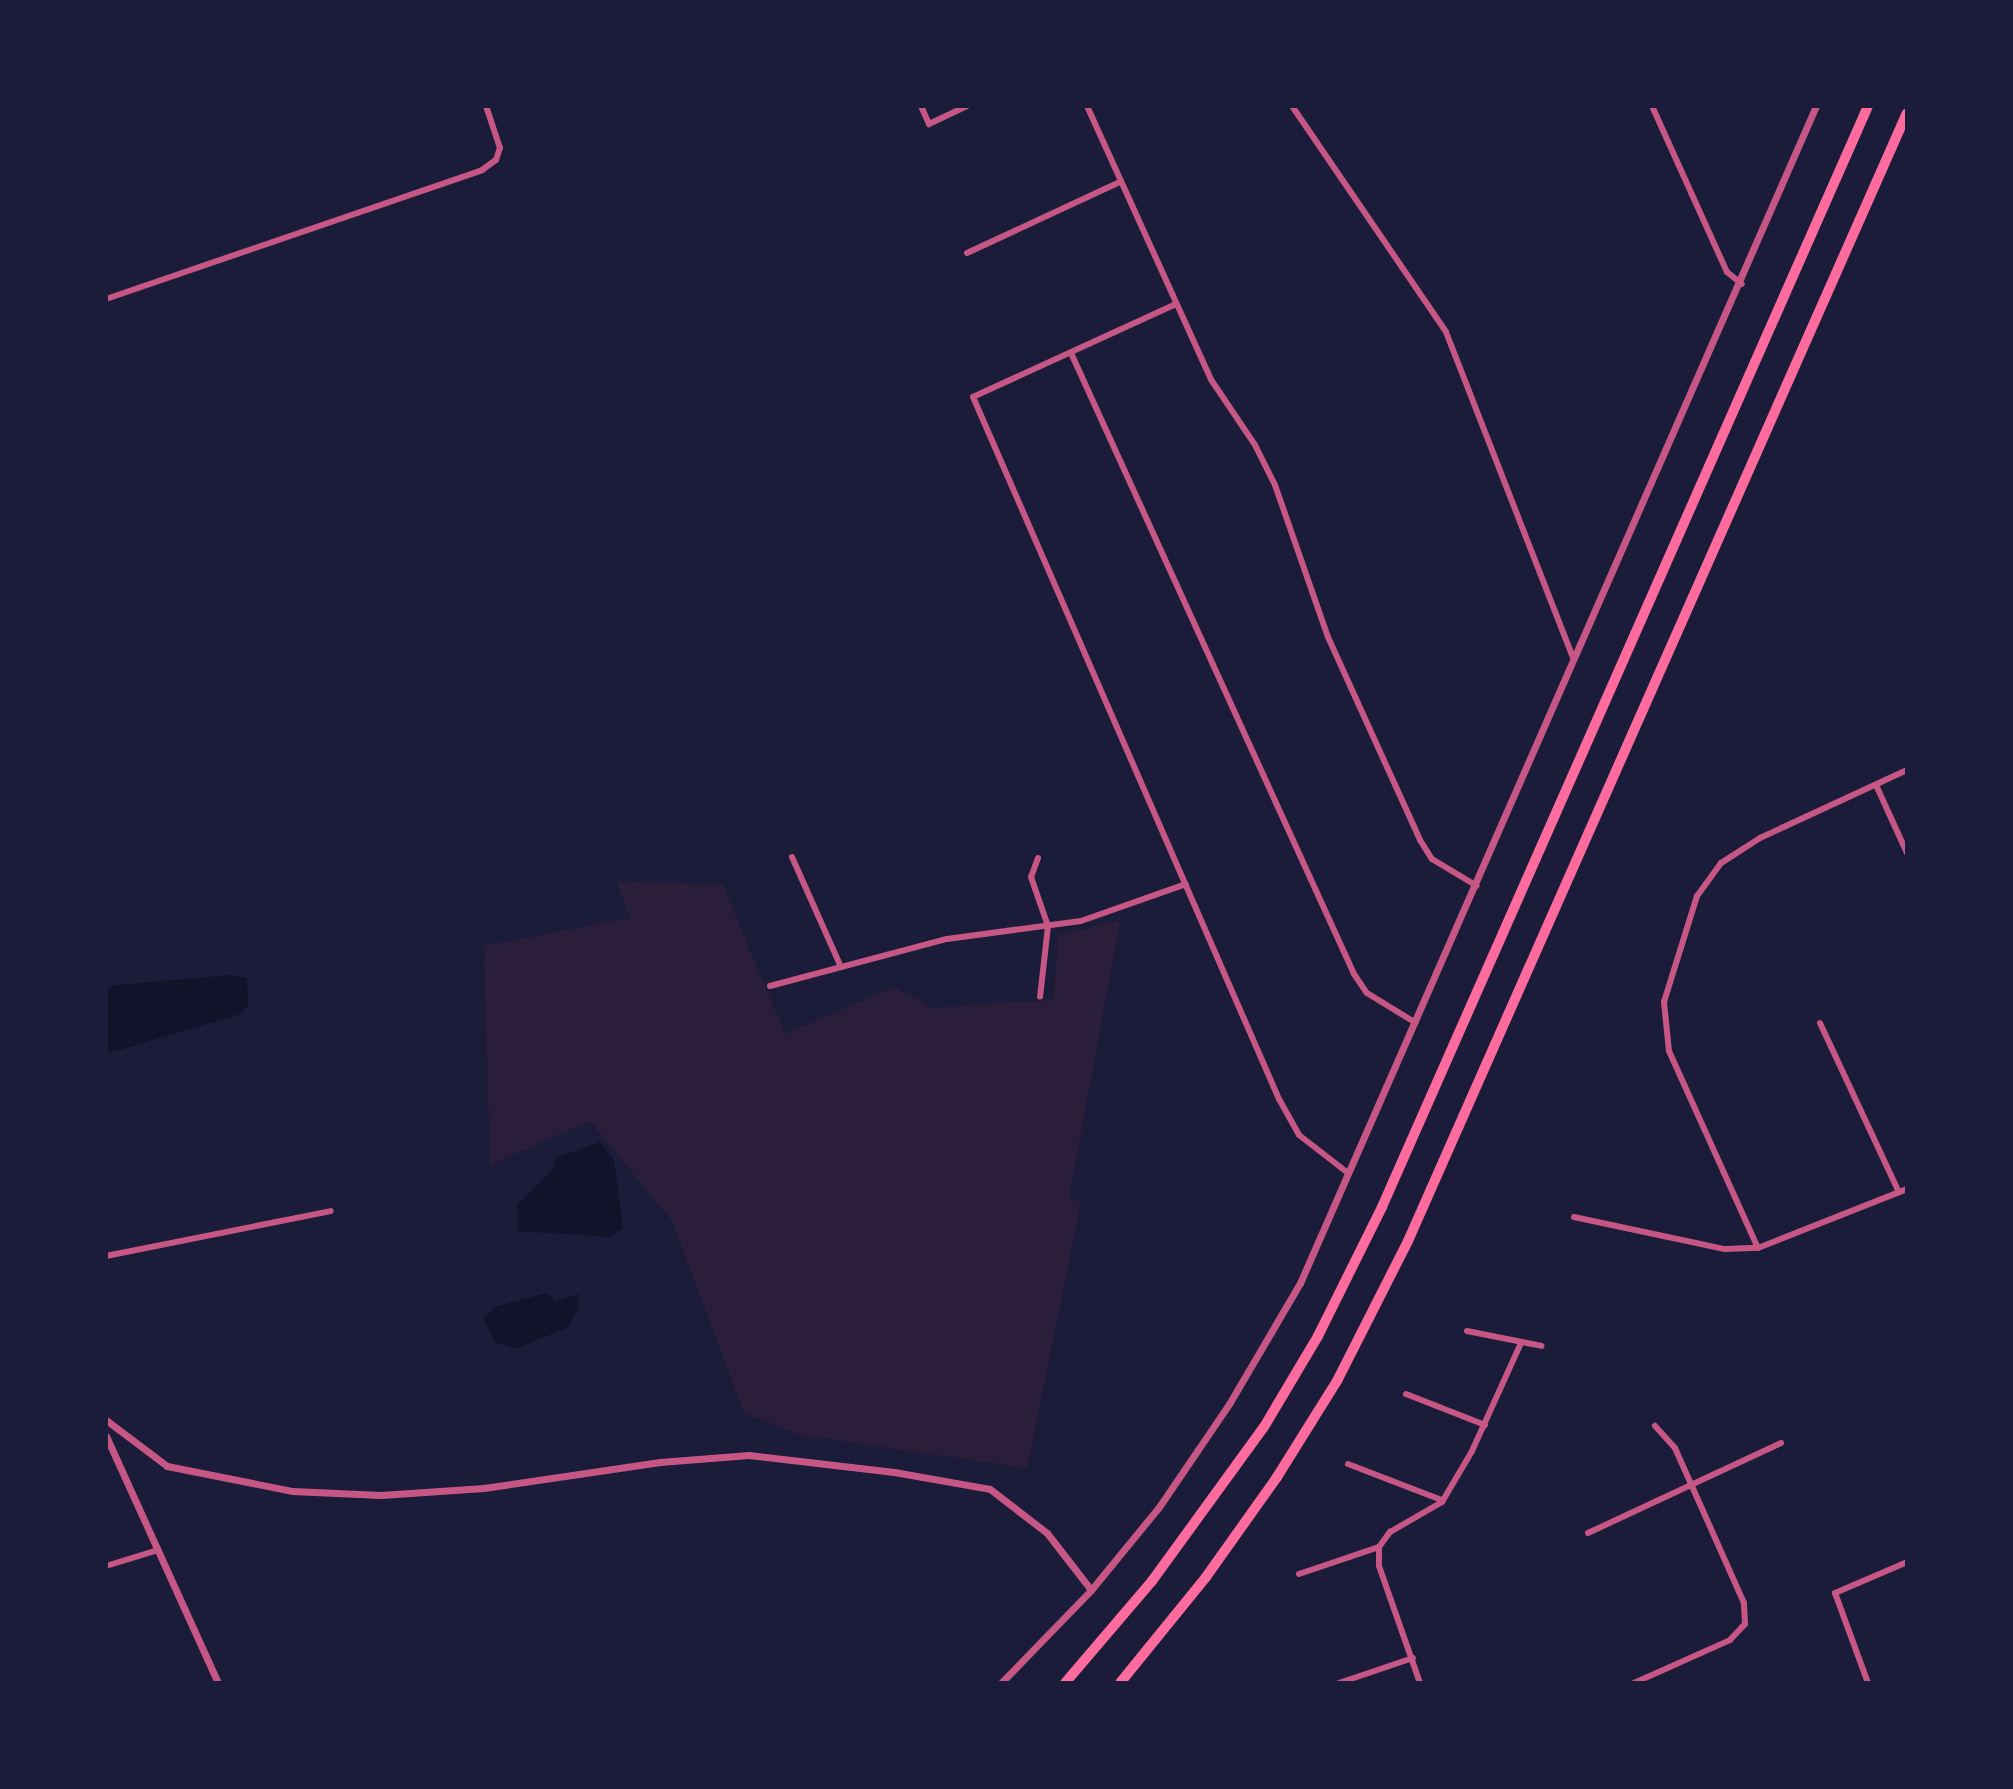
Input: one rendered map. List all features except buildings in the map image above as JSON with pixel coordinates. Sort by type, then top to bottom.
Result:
[{"type":"highway","points":[[1065,1683],[1152,1581],[1264,1427],[1318,1336],[1382,1207],[1868,106]]},
{"type":"highway","points":[[1120,1683],[1206,1577],[1277,1477],[1337,1381],[1408,1241],[1907,113]]},
{"type":"street","points":[[106,299],[459,178],[496,160],[499,136],[486,106]]},
{"type":"street","points":[[921,106],[929,124],[967,106]]},
{"type":"street","points":[[1087,106],[1212,381],[1255,445],[1275,485],[1328,637],[1420,840],[1432,859],[1477,886]]},
{"type":"street","points":[[1292,106],[1446,332],[1574,660]]},
{"type":"street","points":[[1652,106],[1727,272],[1742,284]]},
{"type":"street","points":[[1001,1683],[1091,1590],[1159,1507],[1229,1404],[1300,1283],[1742,284],[1816,106]]},
{"type":"street","points":[[967,253],[1120,182]]},
{"type":"street","points":[[1176,304],[973,397],[1299,1135],[1348,1173]]},
{"type":"street","points":[[1071,353],[1354,974],[1367,993],[1416,1023]]},
{"type":"street","points":[[1758,1248],[1669,1051],[1664,1002],[1675,955],[1697,896],[1721,863],[1760,838],[1907,770]]},
{"type":"street","points":[[1876,785],[1907,853]]},
{"type":"street","points":[[792,857],[841,967]]},
{"type":"street","points":[[1038,858],[1031,877],[1048,926],[1040,997]]},
{"type":"street","points":[[770,986],[947,939],[1048,926],[1096,916],[1186,884]]},
{"type":"street","points":[[1820,1023],[1898,1190]]},
{"type":"street","points":[[1574,1217],[1724,1249],[1758,1248],[1907,1189]]},
{"type":"street","points":[[106,1256],[331,1211]]},
{"type":"street","points":[[1467,1331],[1542,1346]]},
{"type":"street","points":[[1299,1574],[1379,1547],[1390,1532],[1442,1500],[1485,1425],[1521,1343]]},
{"type":"street","points":[[1406,1394],[1485,1425]]},
{"type":"street","points":[[106,1420],[167,1466],[292,1491],[381,1495],[484,1488],[660,1462],[749,1455],[894,1472],[990,1489],[1004,1497],[1047,1533],[1091,1590]]},
{"type":"street","points":[[1634,1683],[1730,1640],[1745,1624],[1744,1603],[1675,1448],[1655,1426]]},
{"type":"street","points":[[106,1436],[218,1683]]},
{"type":"street","points":[[1588,1533],[1781,1443]]},
{"type":"street","points":[[1348,1464],[1442,1500]]},
{"type":"street","points":[[1379,1547],[1379,1566],[1420,1683]]},
{"type":"street","points":[[106,1566],[158,1550]]},
{"type":"street","points":[[1868,1683],[1835,1593],[1907,1562]]},
{"type":"street","points":[[1339,1683],[1413,1658]]},
{"type":"shaded area","points":[[617,882],[723,885],[785,1034],[894,987],[932,1008],[1054,1000],[1058,935],[1120,921],[1069,1198],[1081,1202],[1027,1468],[800,1435],[744,1413],[672,1221],[590,1121],[490,1165],[484,946],[630,918]]},
{"type":"shaded area","points":[[231,975],[247,978],[248,1006],[241,1014],[106,1054],[106,986]]},
{"type":"shaded area","points":[[600,1142],[614,1160],[623,1229],[611,1237],[518,1231],[517,1205],[553,1169],[555,1158]]},
{"type":"shaded area","points":[[546,1293],[556,1301],[579,1294],[578,1309],[567,1328],[515,1349],[495,1342],[483,1318],[495,1307]]}]
